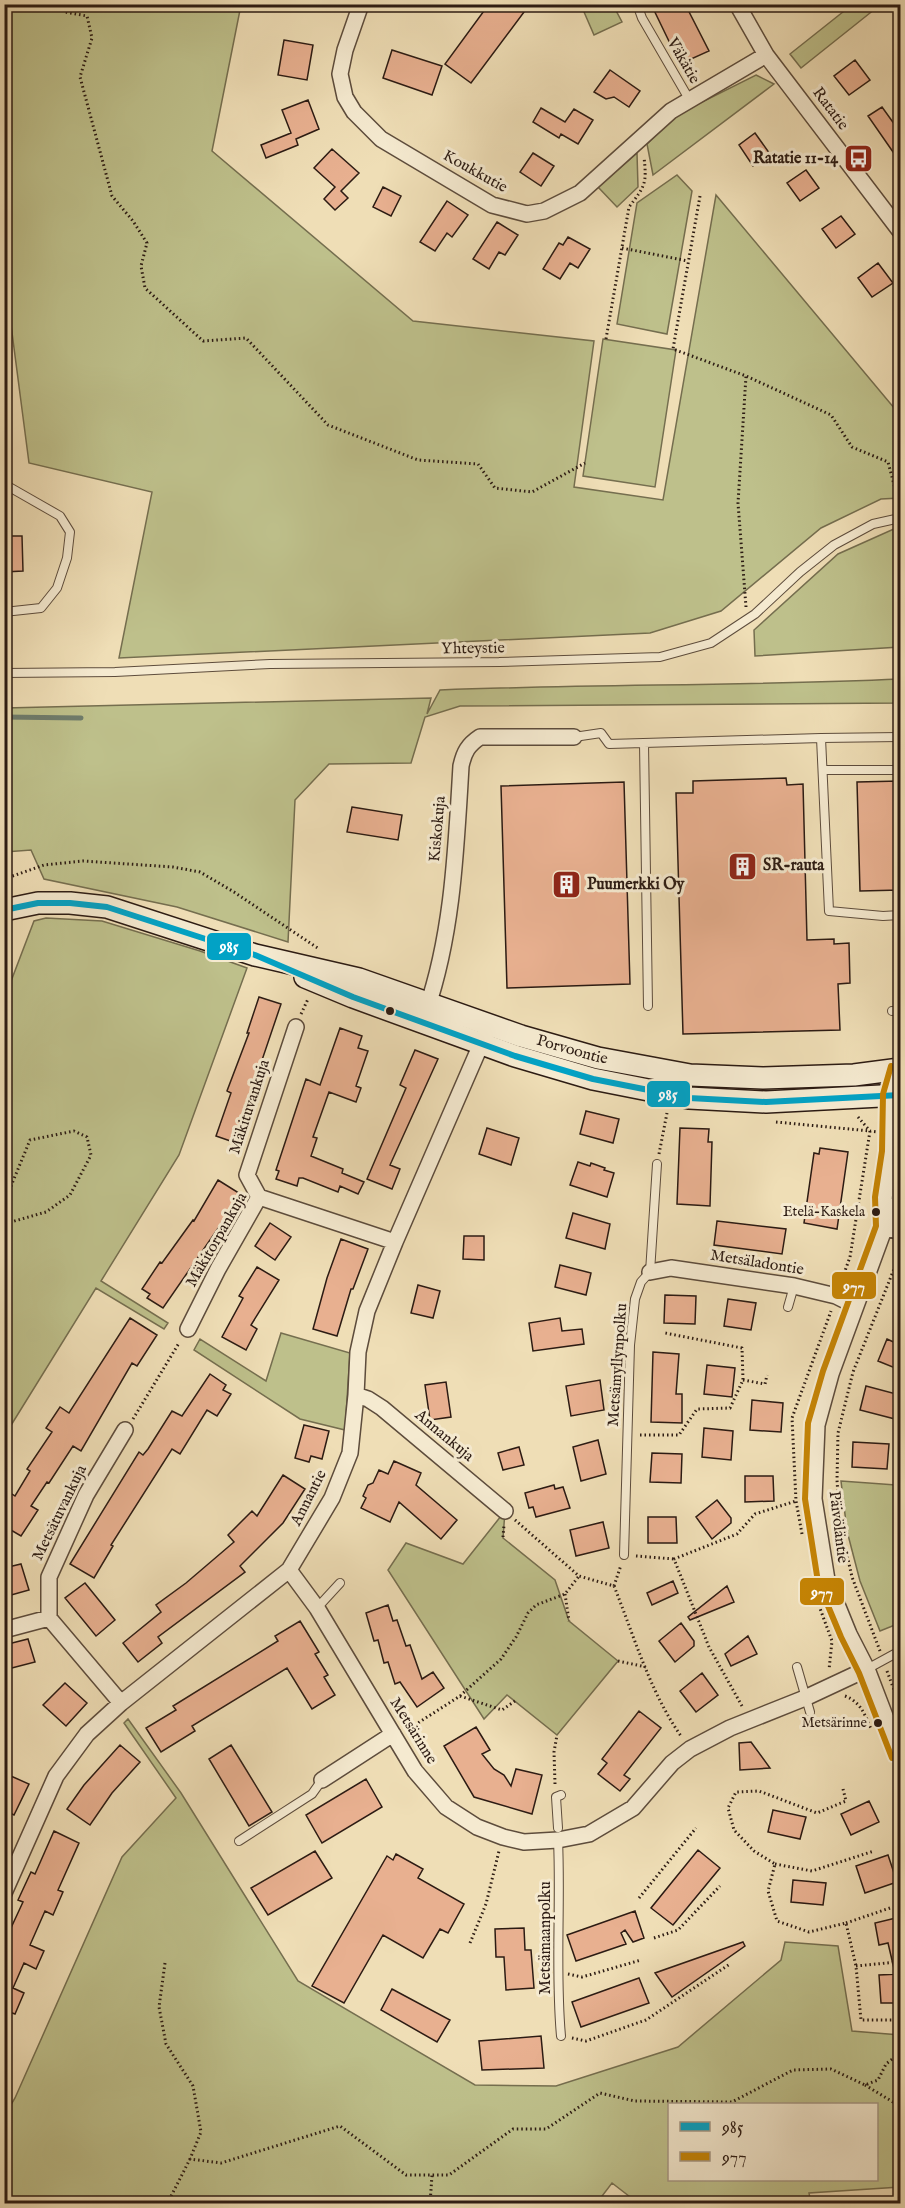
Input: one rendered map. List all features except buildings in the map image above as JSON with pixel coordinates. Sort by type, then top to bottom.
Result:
[{"type":"street","name":"Koukkutie","points":[[361,4],[345,50],[340,74],[345,97],[354,112],[381,139],[492,205],[527,214],[544,211],[580,193],[671,111],[766,55]]},
{"type":"street","name":"Ratatie","points":[[737,4],[766,55],[900,231]]},
{"type":"street","name":"Kiskokuja","points":[[425,1013],[436,981],[444,944],[455,849],[461,766],[468,745],[480,737],[574,736]]},
{"type":"street","name":"Porvoontie","points":[[4,910],[38,903],[70,903],[107,908],[255,955],[353,997],[489,1024],[598,1059],[690,1075],[763,1078],[854,1075],[900,1070]]},
{"type":"street","name":"Porvoontie","points":[[425,1013],[482,1044],[515,1056],[592,1079],[689,1098],[766,1102],[896,1095]]},
{"type":"street","name":"Annantie","points":[[4,1893],[56,1776],[87,1734],[121,1703],[289,1570],[332,1498],[350,1453],[358,1352],[367,1311],[489,1024]]},
{"type":"street","name":"Mäkituvankuja","points":[[259,1197],[247,1175],[296,1027]]},
{"type":"street","name":"Päivöläntie","points":[[885,1227],[884,1198],[900,1070]]},
{"type":"street","name":"Päivöläntie","points":[[900,1191],[899,1201],[885,1227],[831,1374],[818,1425],[814,1499],[827,1580],[849,1634],[867,1669],[900,1755]]},
{"type":"street","name":"Mäkitorpankuja","points":[[188,1329],[218,1269],[259,1197],[395,1242]]},
{"type":"street","points":[[885,1227],[900,1232]]},
{"type":"street","name":"Metsäladontie","points":[[650,1272],[671,1268],[794,1286],[836,1296],[856,1306]]},
{"type":"street","name":"Annankuja","points":[[356,1395],[382,1408],[505,1511]]},
{"type":"street","name":"Metsätuvankuja","points":[[49,1618],[49,1577],[86,1496],[125,1430]]},
{"type":"street","name":"Metsärinne","points":[[289,1570],[399,1732],[415,1771],[446,1807],[477,1827],[502,1837],[524,1842],[558,1834],[589,1834],[633,1808],[672,1763],[690,1749],[729,1728],[808,1705],[831,1679],[867,1669]]},
{"type":"street","points":[[4,1630],[49,1618],[121,1703]]},
{"type":"street","points":[[322,1780],[399,1732]]},
{"type":"lane","name":"Väkätie","points":[[637,4],[642,18],[689,99]]},
{"type":"lane","points":[[4,484],[60,516],[70,532],[67,558],[57,588],[52,595],[41,608],[4,612]]},
{"type":"lane","name":"Yhteystie","points":[[4,673],[115,672],[270,664],[498,662],[660,657],[711,643],[747,619],[834,545],[873,524],[900,518]]},
{"type":"lane","points":[[574,736],[601,733],[609,744],[900,737]]},
{"type":"lane","points":[[821,738],[829,912],[900,915]]},
{"type":"lane","points":[[644,743],[648,1006]]},
{"type":"lane","points":[[823,770],[900,770]]},
{"type":"lane","name":"Metsämyllynpolku","points":[[624,1555],[630,1345],[635,1299],[641,1282],[650,1272],[657,1164]]},
{"type":"lane","points":[[788,1307],[794,1286]]},
{"type":"lane","points":[[316,1608],[340,1583]]},
{"type":"lane","points":[[867,1669],[900,1651]]},
{"type":"lane","points":[[797,1667],[808,1705]]},
{"type":"lane","points":[[239,1841],[312,1794],[322,1780]]},
{"type":"lane","name":"Metsämaanpolku","points":[[558,1796],[560,1875],[558,1972],[561,2036]]},
{"type":"path","points":[[63,4],[65,12],[87,16],[92,38],[80,77],[112,196],[133,221],[147,243],[141,266],[145,288],[203,341],[246,338],[328,425],[418,460],[478,464],[495,488],[532,492],[585,463]]},
{"type":"path","points":[[606,339],[629,207],[647,178],[642,138]]},
{"type":"path","points":[[700,196],[673,350],[746,376],[831,415],[852,447],[888,462],[900,510]]},
{"type":"path","points":[[622,248],[688,261]]},
{"type":"path","points":[[746,376],[738,502],[747,619]]},
{"type":"path","points":[[4,879],[44,865],[83,861],[173,867],[200,872],[325,952]]},
{"type":"path","points":[[657,1164],[667,1111]]},
{"type":"path","points":[[4,1203],[30,1140],[75,1131],[87,1137],[91,1155],[70,1196],[46,1212],[4,1224]]},
{"type":"path","points":[[870,1626],[852,1577],[840,1524],[837,1480],[838,1433],[853,1372],[899,1264],[900,1254]]},
{"type":"path","points":[[125,1430],[188,1329]]},
{"type":"path","points":[[626,1436],[679,1435],[697,1409],[729,1408],[743,1380],[742,1348],[666,1333]]},
{"type":"path","points":[[743,1380],[765,1384],[767,1376]]},
{"type":"path","points":[[674,1744],[681,1736],[672,1724],[646,1667],[614,1586],[624,1555],[674,1559],[737,1534],[755,1514],[796,1501]]},
{"type":"path","points":[[505,1511],[579,1576],[614,1586]]},
{"type":"path","points":[[674,1559],[709,1647],[745,1710]]},
{"type":"path","points":[[399,1732],[460,1696],[501,1659],[535,1603],[565,1594],[579,1576]]},
{"type":"path","points":[[565,1594],[569,1621]]},
{"type":"path","points":[[832,1641],[831,1679],[838,1694],[855,1700],[873,1732]]},
{"type":"path","points":[[618,1661],[646,1667]]},
{"type":"path","points":[[893,1686],[900,1683]]},
{"type":"path","points":[[460,1696],[502,1710],[515,1701]]},
{"type":"path","points":[[399,1732],[410,1738]]},
{"type":"path","points":[[556,1735],[554,1752],[558,1796]]},
{"type":"path","points":[[843,1789],[846,1801],[817,1813],[759,1791],[736,1792],[728,1808],[734,1830],[754,1851],[775,1864],[812,1871],[874,1851]]},
{"type":"path","points":[[639,1898],[696,1828]]},
{"type":"path","points":[[470,1943],[486,1904],[502,1837]]},
{"type":"path","points":[[775,1864],[768,1891],[777,1921],[809,1932],[846,1923],[890,1908]]},
{"type":"path","points":[[654,1938],[678,1930],[720,1886]]},
{"type":"path","points":[[846,1923],[856,1966],[861,2020],[900,2020]]},
{"type":"path","points":[[558,1972],[582,1977],[642,1960]]},
{"type":"path","points":[[856,1966],[897,1962]]},
{"type":"path","points":[[165,1963],[159,2007],[166,2044],[193,2085],[201,2132],[167,2204]]},
{"type":"path","points":[[561,2036],[586,2041],[646,2020],[730,1964]]},
{"type":"path","points":[[865,2085],[878,2080],[886,2064],[900,2053]]},
{"type":"path","points":[[190,2159],[221,2163],[340,2126],[406,2175],[449,2175],[513,2129],[546,2129],[600,2093],[634,2101],[732,2102],[793,2070],[831,2068],[893,2102],[900,2102]]},
{"type":"path","points":[[430,2204],[432,2175]]},
{"type":"green space","points":[[5,4],[241,5],[212,151],[413,321],[594,341],[574,487],[663,500],[716,195],[900,415],[900,498],[881,499],[821,528],[721,611],[650,633],[119,658],[152,492],[29,463],[8,302],[5,302]]},
{"type":"green space","points":[[853,4],[880,5],[801,68],[790,54]]},
{"type":"green space","points":[[581,5],[613,5],[622,22],[594,35]]},
{"type":"green space","points":[[756,75],[774,84],[653,175],[647,144],[674,116]]},
{"type":"green space","points":[[637,153],[638,187],[617,207],[598,187]]},
{"type":"green space","points":[[677,175],[692,191],[667,334],[617,324],[637,203]]},
{"type":"green space","points":[[603,339],[676,350],[655,487],[583,476]]},
{"type":"green space","points":[[900,528],[900,647],[755,656],[754,630],[838,554]]},
{"type":"green space","points":[[900,679],[900,703],[460,706],[425,717],[411,763],[329,764],[295,800],[288,942],[177,907],[44,879],[31,850],[5,852],[5,708],[431,698],[427,714],[440,690]]},
{"type":"green space","points":[[46,918],[102,921],[247,968],[179,1155],[101,1281],[168,1323],[164,1329],[96,1288],[5,1435],[5,997],[34,921]]},
{"type":"green space","points":[[281,1333],[350,1353],[345,1430],[300,1419],[194,1350],[200,1339],[266,1381]]},
{"type":"green space","points":[[841,1481],[896,1485],[900,1482],[900,1623],[880,1631],[860,1581],[847,1531]]},
{"type":"green space","points":[[505,1511],[503,1538],[555,1580],[569,1621],[618,1661],[557,1735],[507,1695],[484,1719],[388,1570],[406,1543],[463,1564]]},
{"type":"green space","points":[[128,1719],[181,1793],[298,1981],[475,2085],[556,2086],[678,2047],[781,1960],[785,1942],[838,1946],[852,2031],[900,2035],[900,2187],[809,2193],[811,2204],[638,2203],[612,2183],[596,2204],[5,2203],[5,2115],[15,2098],[122,1857],[176,1798],[124,1723]]},
{"type":"waterway","points":[[4,717],[81,718]]},
{"type":"transit line","name":"985","points":[[4,910],[38,903],[70,903],[107,907],[255,955],[353,997],[515,1056],[593,1079],[689,1098],[766,1102],[900,1095]]},
{"type":"transit line","name":"977","points":[[891,1066],[883,1094],[882,1151],[875,1197],[876,1226],[823,1371],[808,1423],[805,1499],[818,1582],[859,1673],[892,1758]]},
{"type":"place","name":"Ratatie 11-14","points":[[859,159]]},
{"type":"place","name":"SR-rauta","points":[[742,866]]},
{"type":"place","name":"Puumerkki Oy","points":[[566,885]]},
{"type":"place","name":"Etelä-Kaskela","points":[[876,1212]]},
{"type":"place","name":"Metsärinne","points":[[878,1723]]}]
